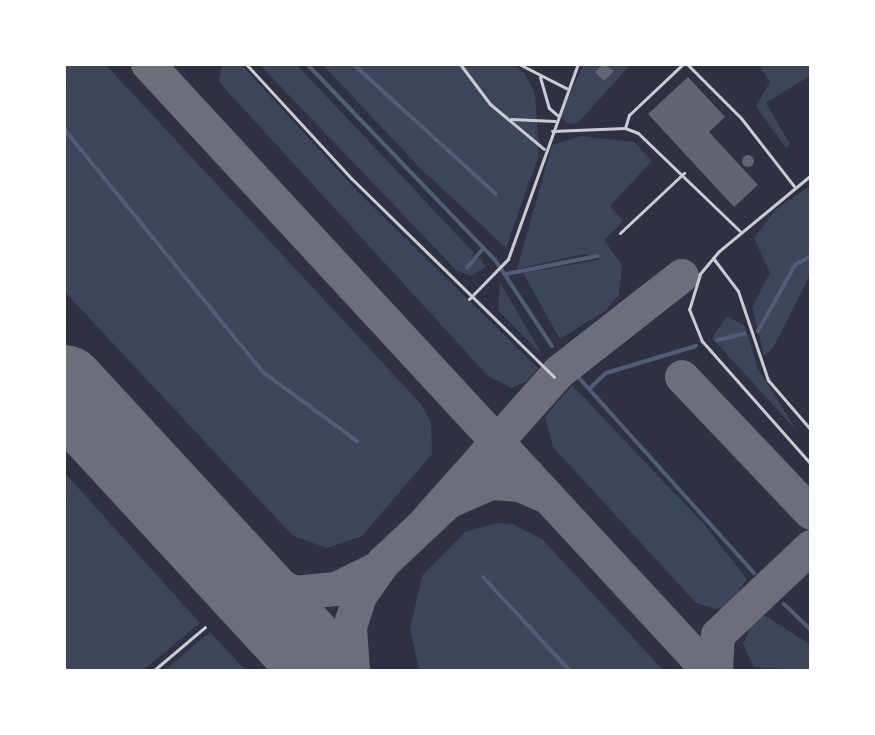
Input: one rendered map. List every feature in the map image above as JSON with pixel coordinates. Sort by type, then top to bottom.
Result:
[{"type":"lane","points":[[246,64],[469,299],[554,377]]},
{"type":"lane","points":[[460,64],[477,91],[545,150]]},
{"type":"lane","points":[[519,64],[566,88]]},
{"type":"lane","points":[[625,128],[629,115],[685,64],[741,118],[794,186]]},
{"type":"lane","points":[[469,299],[508,259],[576,65]]},
{"type":"lane","points":[[540,77],[549,108],[557,115]]},
{"type":"lane","points":[[510,119],[555,121]]},
{"type":"lane","points":[[552,131],[625,128],[684,173],[740,231]]},
{"type":"lane","points":[[620,233],[684,173]]},
{"type":"lane","points":[[811,175],[740,231],[713,258],[691,294],[695,332],[811,464]]},
{"type":"lane","points":[[713,258],[738,291],[768,380],[811,430]]},
{"type":"lane","points":[[153,671],[205,627]]},
{"type":"shaded area","points":[[64,64],[105,64],[421,404],[431,422],[432,454],[362,536],[327,548],[293,536],[64,291]]},
{"type":"shaded area","points":[[222,64],[241,64],[356,190],[538,368],[527,381],[512,388],[488,376],[219,82]]},
{"type":"shaded area","points":[[259,64],[296,64],[474,253],[468,265],[479,257],[486,267],[471,276],[456,270]]},
{"type":"shaded area","points":[[322,64],[513,64],[525,74],[535,93],[539,155],[506,248],[421,169]]},
{"type":"shaded area","points":[[584,64],[631,64],[578,123],[568,124],[560,115]]},
{"type":"shaded area","points":[[758,64],[811,64],[811,75],[766,103],[790,144],[786,148],[756,106],[770,82]]},
{"type":"shaded area","points":[[581,136],[634,142],[652,161],[610,206],[623,221],[604,240],[622,265],[619,295],[605,311],[560,339],[523,273],[599,260],[598,256],[584,254],[517,269],[552,145]]},
{"type":"shaded area","points":[[811,185],[811,273],[773,348],[764,356],[752,307],[770,273],[754,238],[775,210]]},
{"type":"shaded area","points":[[500,282],[543,356],[498,310]]},
{"type":"shaded area","points":[[727,316],[745,326],[758,369],[797,431],[712,338]]},
{"type":"shaded area","points":[[572,385],[702,522],[747,579],[729,606],[715,609],[696,603],[553,447],[545,417]]},
{"type":"shaded area","points":[[64,472],[200,623],[142,671],[64,671]]},
{"type":"shaded area","points":[[497,523],[512,524],[542,539],[664,671],[419,671],[410,629],[422,576],[465,532]]},
{"type":"shaded area","points":[[764,615],[811,645],[811,671],[754,667],[743,644],[752,624]]},
{"type":"shaded area","points":[[210,632],[246,671],[164,671],[187,651]]},
{"type":"building","points":[[604,64],[614,71],[604,81],[595,72]]},
{"type":"building","points":[[688,77],[725,117],[709,132],[758,185],[734,207],[648,114]]},
{"type":"building","points":[[743,156],[753,156],[753,166],[743,166]]},
{"type":"waterway","points":[[307,64],[495,260],[552,346]]},
{"type":"waterway","points":[[353,64],[496,194]]},
{"type":"waterway","points":[[64,129],[263,372],[357,441]]},
{"type":"waterway","points":[[467,268],[483,248]]},
{"type":"waterway","points":[[506,274],[597,256]]},
{"type":"waterway","points":[[758,331],[795,265],[811,256]]},
{"type":"waterway","points":[[717,340],[744,334]]},
{"type":"waterway","points":[[589,389],[606,373],[696,346]]},
{"type":"waterway","points":[[580,379],[754,573]]},
{"type":"waterway","points":[[483,577],[570,671]]},
{"type":"waterway","points":[[784,604],[811,630]]},
{"type":"taxiway","points":[[148,64],[709,671]]},
{"type":"taxiway","points":[[425,523],[559,372],[682,276]]},
{"type":"taxiway","points":[[682,377],[811,513]]},
{"type":"taxiway","points":[[353,671],[350,627],[360,596],[383,563],[448,502],[491,483],[520,485],[542,495]]},
{"type":"taxiway","points":[[716,671],[718,635],[811,547]]},
{"type":"taxiway","points":[[216,552],[294,593],[336,589],[377,569]]},
{"type":"runway","points":[[64,387],[326,671]]}]
